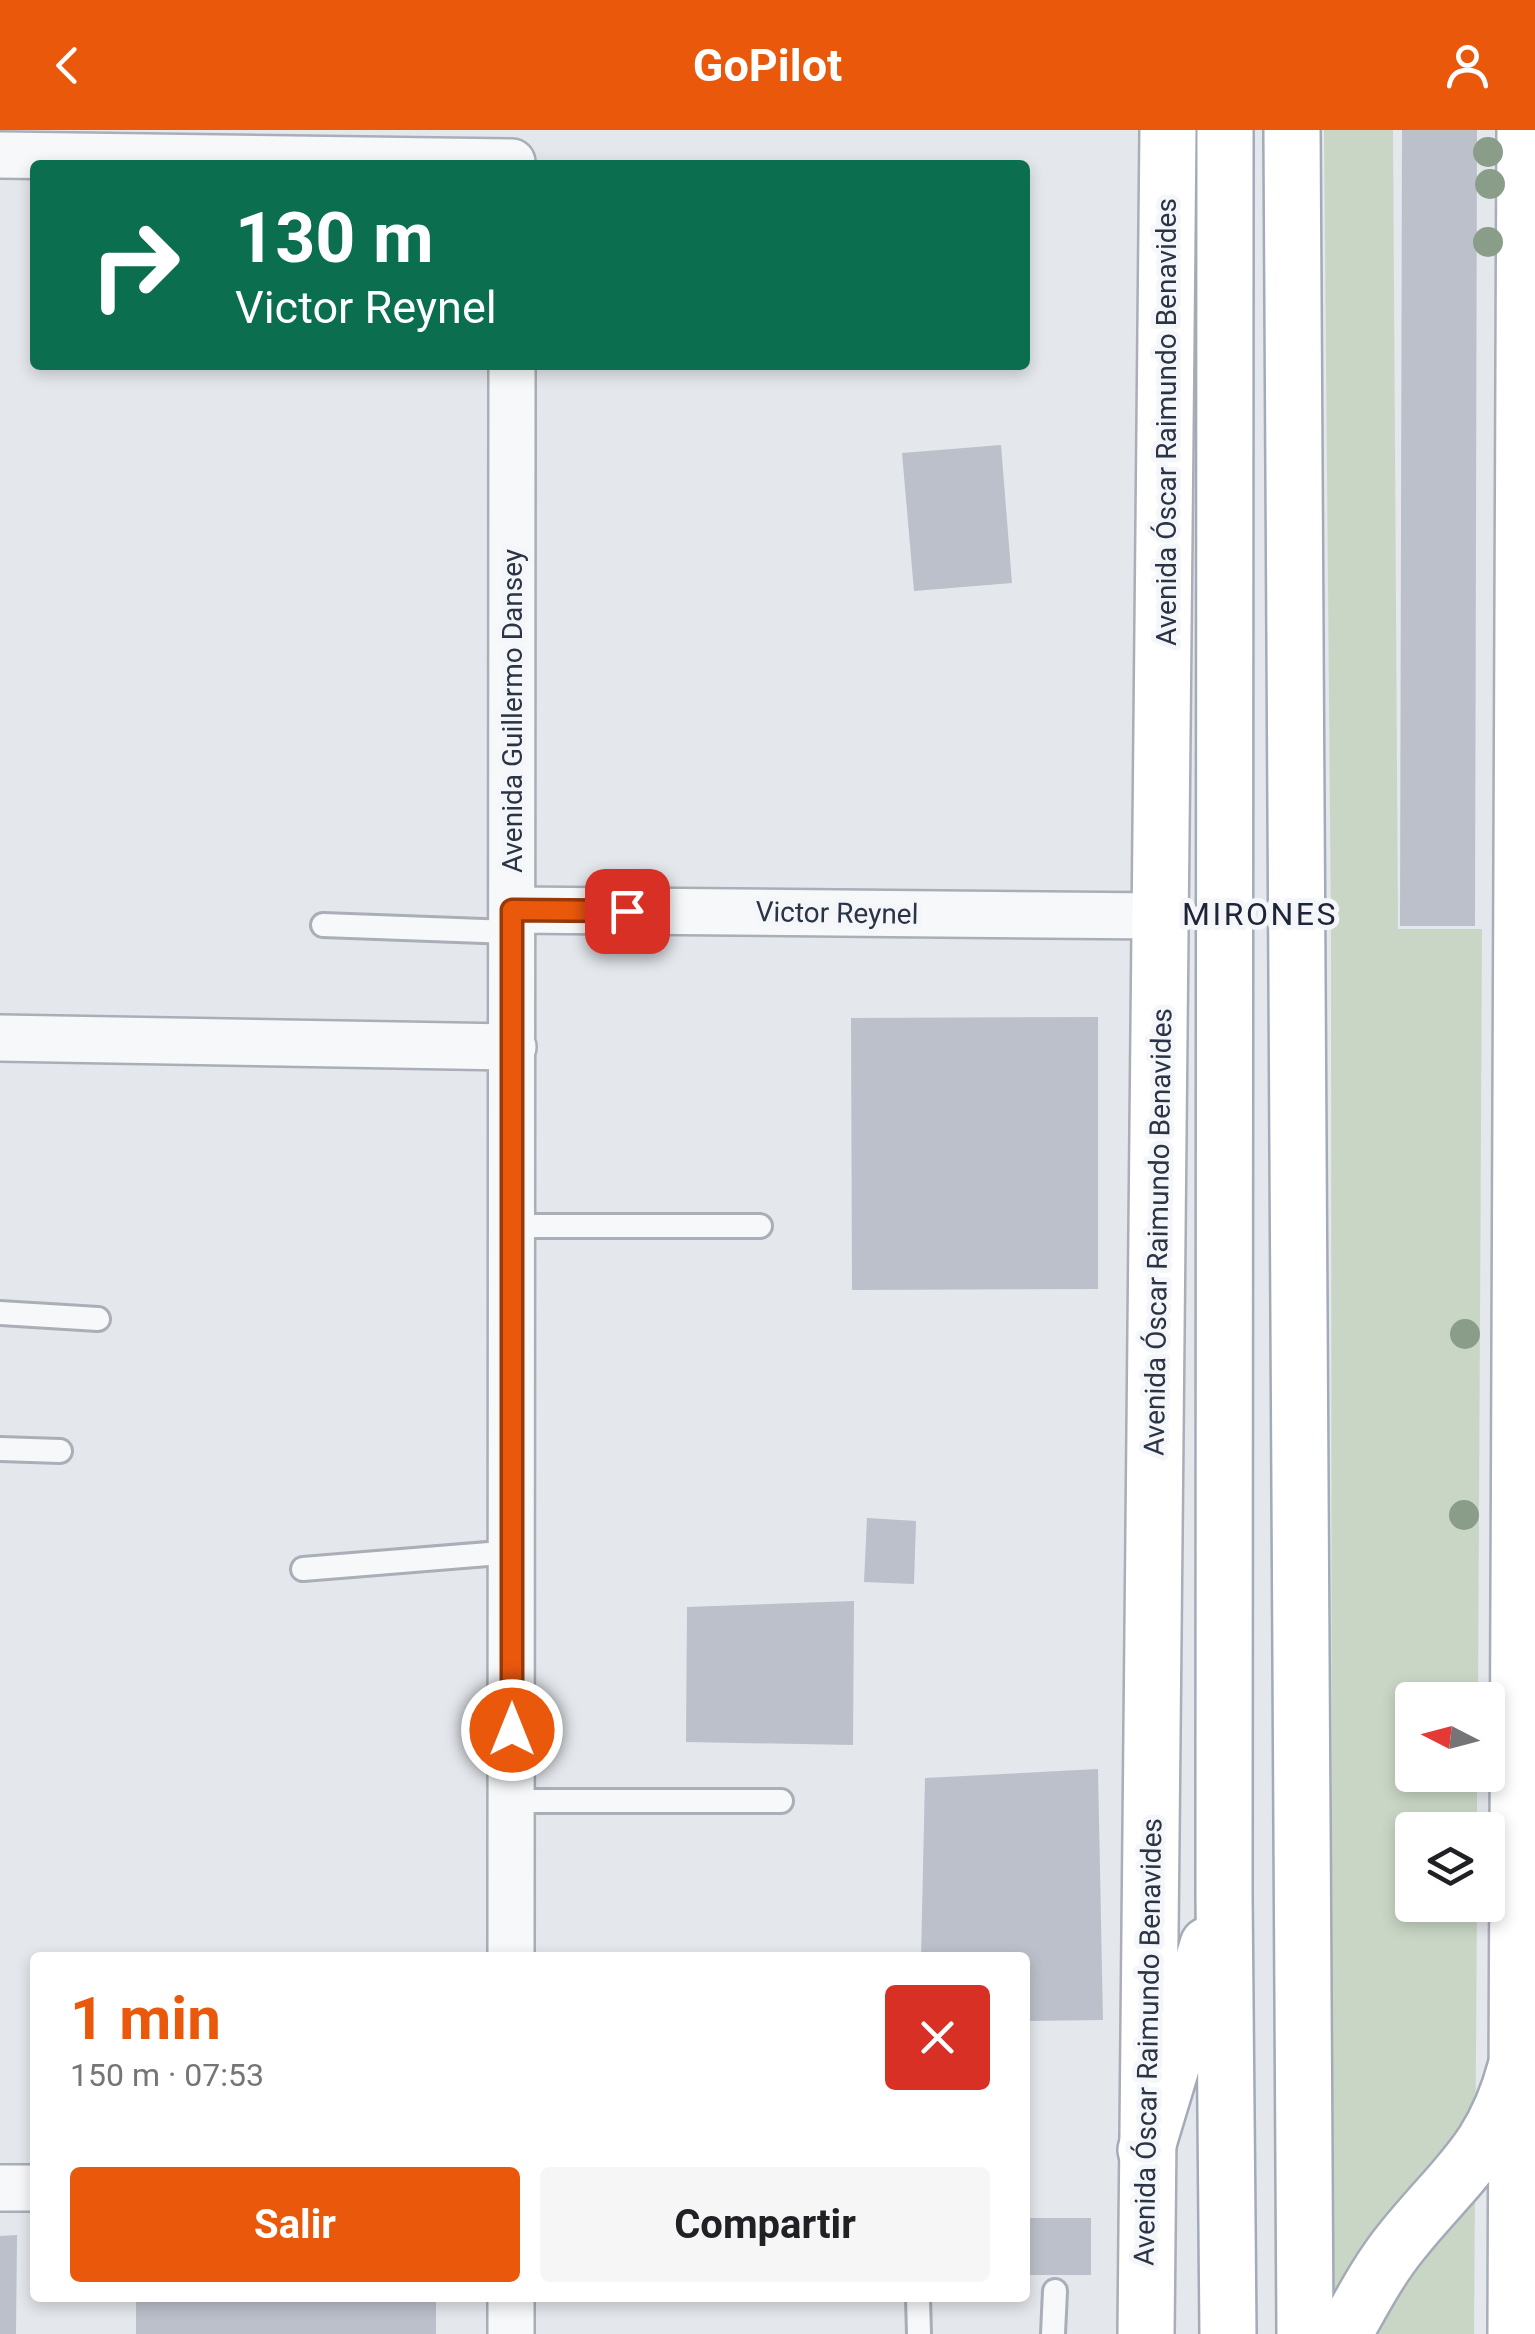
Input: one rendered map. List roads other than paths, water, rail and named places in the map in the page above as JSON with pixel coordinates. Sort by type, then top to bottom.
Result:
[{"type":"main road","name":"Avenida Óscar Raimundo Benavides","points":[[1146,2334],[1168,130]]},
{"type":"main road","points":[[1226,130],[1224,1894],[1228,2334]]},
{"type":"main road","points":[[1292,130],[1305,2334]]},
{"type":"main road","points":[[1516,2334],[1516,2067],[1526,1844],[1525,130]]},
{"type":"main road","points":[[1146,2150],[1224,1894]]},
{"type":"main road","points":[[1344,2334],[1402,2240],[1480,2154],[1496,2127],[1516,2067]]},
{"type":"street","points":[[0,155],[512,152]]},
{"type":"street","name":"Avenida Guillermo Dansey","points":[[511,1952],[512,370]]},
{"type":"street","name":"Victor Reynel","points":[[512,921],[1162,916]]},
{"type":"street","points":[[0,1038],[514,1048]]},
{"type":"street","points":[[0,2188],[30,2188]]},
{"type":"street","points":[[510,2334],[511,2302]]},
{"type":"lane","points":[[323,925],[512,921]]},
{"type":"lane","points":[[513,1226],[760,1226]]},
{"type":"lane","points":[[0,1313],[98,1318]]},
{"type":"lane","points":[[0,1449],[60,1451]]},
{"type":"lane","points":[[302,1569],[512,1552]]},
{"type":"lane","points":[[512,1801],[782,1802]]},
{"type":"lane","points":[[1053,2334],[1055,2291]]},
{"type":"lane","points":[[918,2302],[919,2334]]},
{"type":"district","name":"MIRONES","points":[[1260,914]]}]
